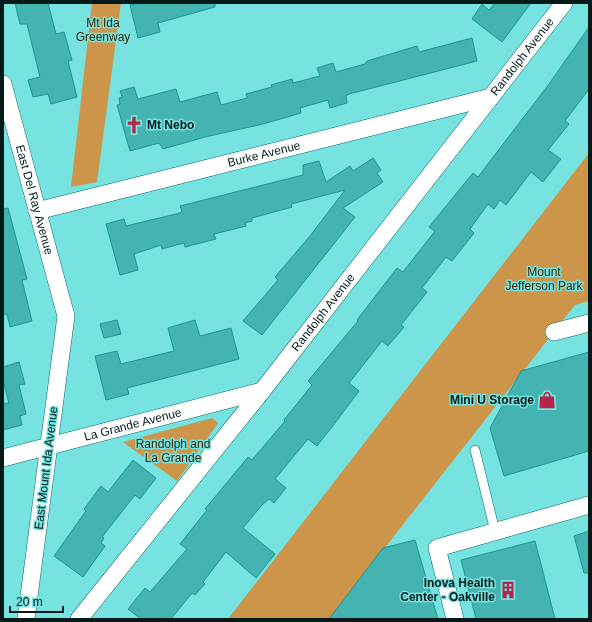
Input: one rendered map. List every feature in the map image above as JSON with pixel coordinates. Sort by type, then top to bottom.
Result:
[{"type":"street","name":"Randolph Avenue","points":[[78,619],[262,391],[564,3]]},
{"type":"street","name":"East Del Ray Avenue","points":[[3,84],[66,316]]},
{"type":"street","name":"Burke Avenue","points":[[37,211],[491,97]]},
{"type":"street","name":"East Mount Ida Avenue","points":[[26,619],[66,316]]},
{"type":"street","points":[[554,332],[589,323]]},
{"type":"street","name":"La Grande Avenue","points":[[3,458],[262,391]]},
{"type":"street","points":[[455,619],[437,548],[496,530],[589,505]]},
{"type":"lane","points":[[475,450],[496,530]]},
{"type":"green space","name":"Mt Ida Greenway","points":[[92,3],[121,3],[97,182],[71,187]]},
{"type":"green space","name":"Mount Jefferson Park","points":[[589,153],[589,301],[575,305],[329,619],[228,619]]},
{"type":"green space","name":"Randolph and La Grande","points":[[212,418],[218,423],[177,481],[123,442]]},
{"type":"building","points":[[15,3],[48,3],[56,34],[64,32],[72,60],[68,61],[77,97],[51,104],[48,94],[33,97],[28,80],[40,77],[27,24],[20,24]]},
{"type":"building","points":[[139,3],[215,3],[215,7],[158,23],[160,32],[138,38],[130,5]]},
{"type":"building","points":[[495,3],[531,3],[502,42],[472,19],[482,4],[489,10]]},
{"type":"building","points":[[589,27],[589,89],[565,121],[569,124],[548,150],[561,159],[543,182],[531,172],[506,205],[500,200],[494,209],[488,204],[470,229],[474,233],[452,261],[446,257],[422,288],[427,292],[401,325],[404,327],[388,346],[382,341],[349,383],[359,391],[332,427],[317,446],[308,439],[275,479],[286,488],[274,503],[269,499],[262,505],[243,528],[275,554],[256,578],[226,552],[203,582],[205,584],[195,595],[192,593],[171,619],[141,619],[128,609],[145,588],[150,592],[187,549],[180,544],[207,510],[205,509],[248,457],[252,460],[285,421],[284,420],[312,385],[308,381],[358,321],[357,320],[397,268],[403,272],[435,231],[429,227],[473,173],[478,177],[549,84]]},
{"type":"building","points":[[472,38],[477,61],[349,94],[346,96],[347,103],[330,108],[328,100],[300,108],[301,113],[163,149],[159,143],[130,151],[117,105],[120,104],[119,98],[122,97],[120,91],[134,87],[138,99],[176,89],[180,102],[217,92],[221,105],[247,98],[246,94],[272,87],[271,85],[292,79],[293,83],[320,76],[317,68],[333,63],[336,72],[365,64],[367,61],[417,46],[419,52]]},
{"type":"building","points":[[373,158],[381,170],[377,173],[383,182],[343,208],[355,217],[262,335],[243,321],[278,280],[275,277],[310,236],[345,190],[291,204],[292,207],[252,218],[252,221],[245,223],[246,226],[214,234],[216,239],[185,247],[184,243],[162,249],[161,245],[134,254],[138,270],[120,275],[106,224],[124,219],[126,226],[180,213],[182,211],[180,206],[303,175],[303,165],[319,161],[326,182],[350,166],[353,171]]},
{"type":"building","points":[[8,208],[27,279],[22,280],[32,321],[10,327],[7,314],[3,315],[3,209]]},
{"type":"building","points":[[117,320],[121,334],[104,338],[100,324]]},
{"type":"building","points":[[195,320],[200,336],[231,328],[239,359],[127,388],[129,394],[106,400],[95,356],[117,351],[121,364],[174,351],[168,328]]},
{"type":"building","name":"Mini U Storage","points":[[589,352],[589,451],[504,476],[490,428],[521,371]]},
{"type":"building","points":[[19,362],[25,384],[19,385],[26,414],[20,416],[22,425],[3,430],[3,404],[9,403],[3,381],[3,367]]},
{"type":"building","points":[[133,460],[156,478],[140,499],[135,495],[102,537],[104,538],[101,543],[105,546],[83,577],[54,556],[86,511],[84,509],[101,486],[108,492]]},
{"type":"building","points":[[589,531],[589,573],[584,573],[574,536]]},
{"type":"building","points":[[415,540],[438,619],[329,619],[383,548]]},
{"type":"building","name":"Inova Health Center - Oakville","points":[[535,541],[555,619],[476,619],[461,560]]},
{"type":"place","name":"Mt Nebo","points":[[134,125]]},
{"type":"place","name":"Mini U Storage","points":[[547,400]]},
{"type":"place","name":"Inova Health Center - Oakville","points":[[508,590]]}]
